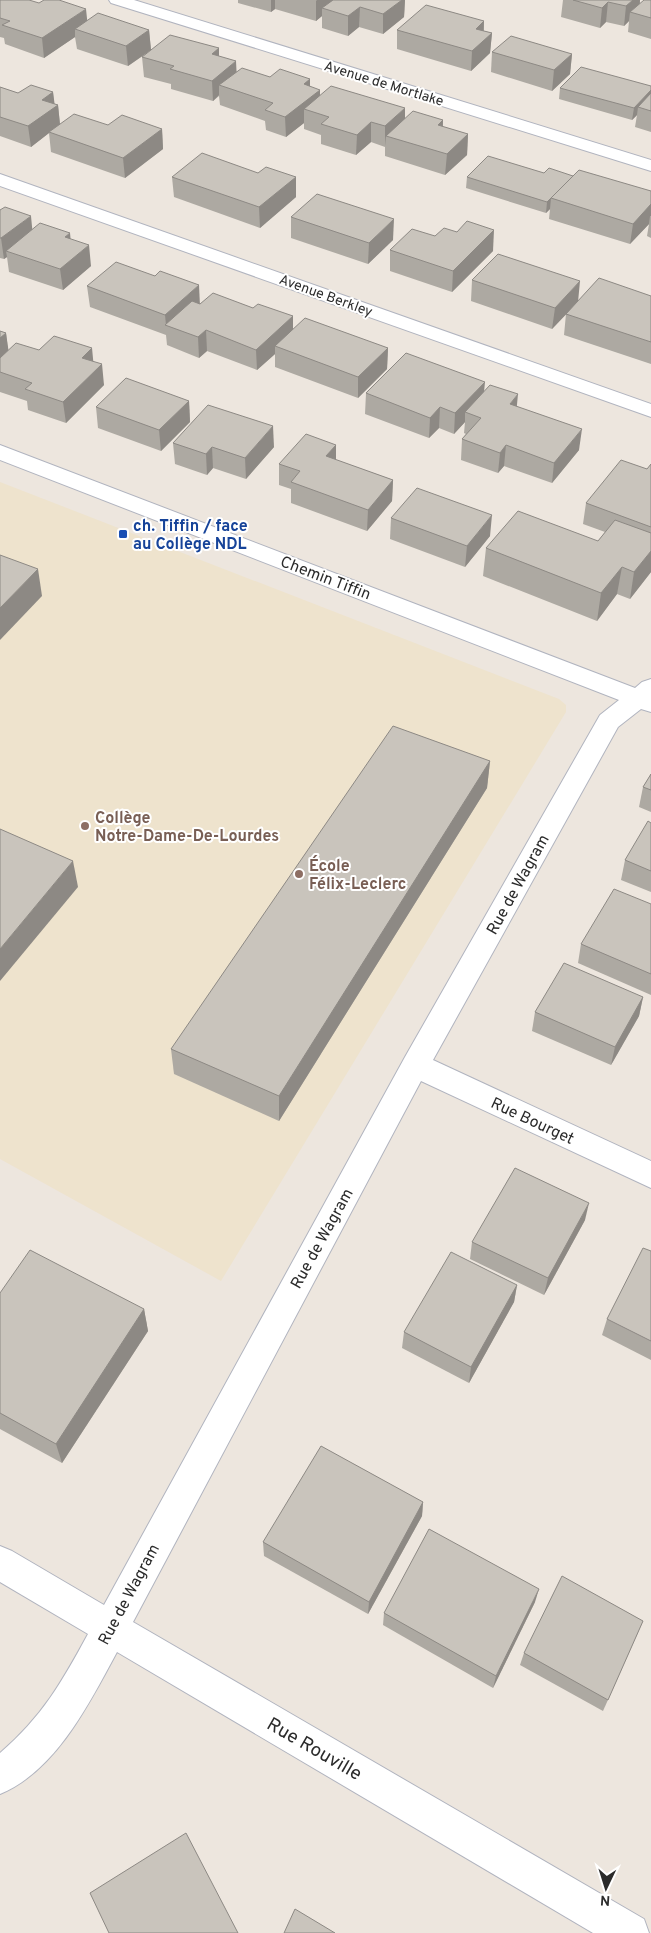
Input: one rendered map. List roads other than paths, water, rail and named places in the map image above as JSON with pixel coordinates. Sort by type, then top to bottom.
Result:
[{"type":"street","name":"Avenue de Mortlake","points":[[117,0],[651,166]]},
{"type":"street","name":"Avenue Berkley","points":[[0,180],[651,411]]},
{"type":"street","name":"Chemin Tiffin","points":[[0,452],[647,696]]},
{"type":"street","name":"Rue de Wagram","points":[[0,1776],[30,1752],[50,1730],[73,1698],[110,1626],[415,1065],[609,721],[647,696]]},
{"type":"street","name":"Rue Bourget","points":[[415,1065],[651,1175]]},
{"type":"street","name":"Rue Rouville","points":[[0,1563],[630,1933]]},
{"type":"place","name":"ch. Tiffin / face au Collège NDL","points":[[123,534]]},
{"type":"place","name":"Collège Notre-Dame-De-Lourdes","points":[[85,826]]},
{"type":"place","name":"École Félix-Leclerc","points":[[299,874]]}]
